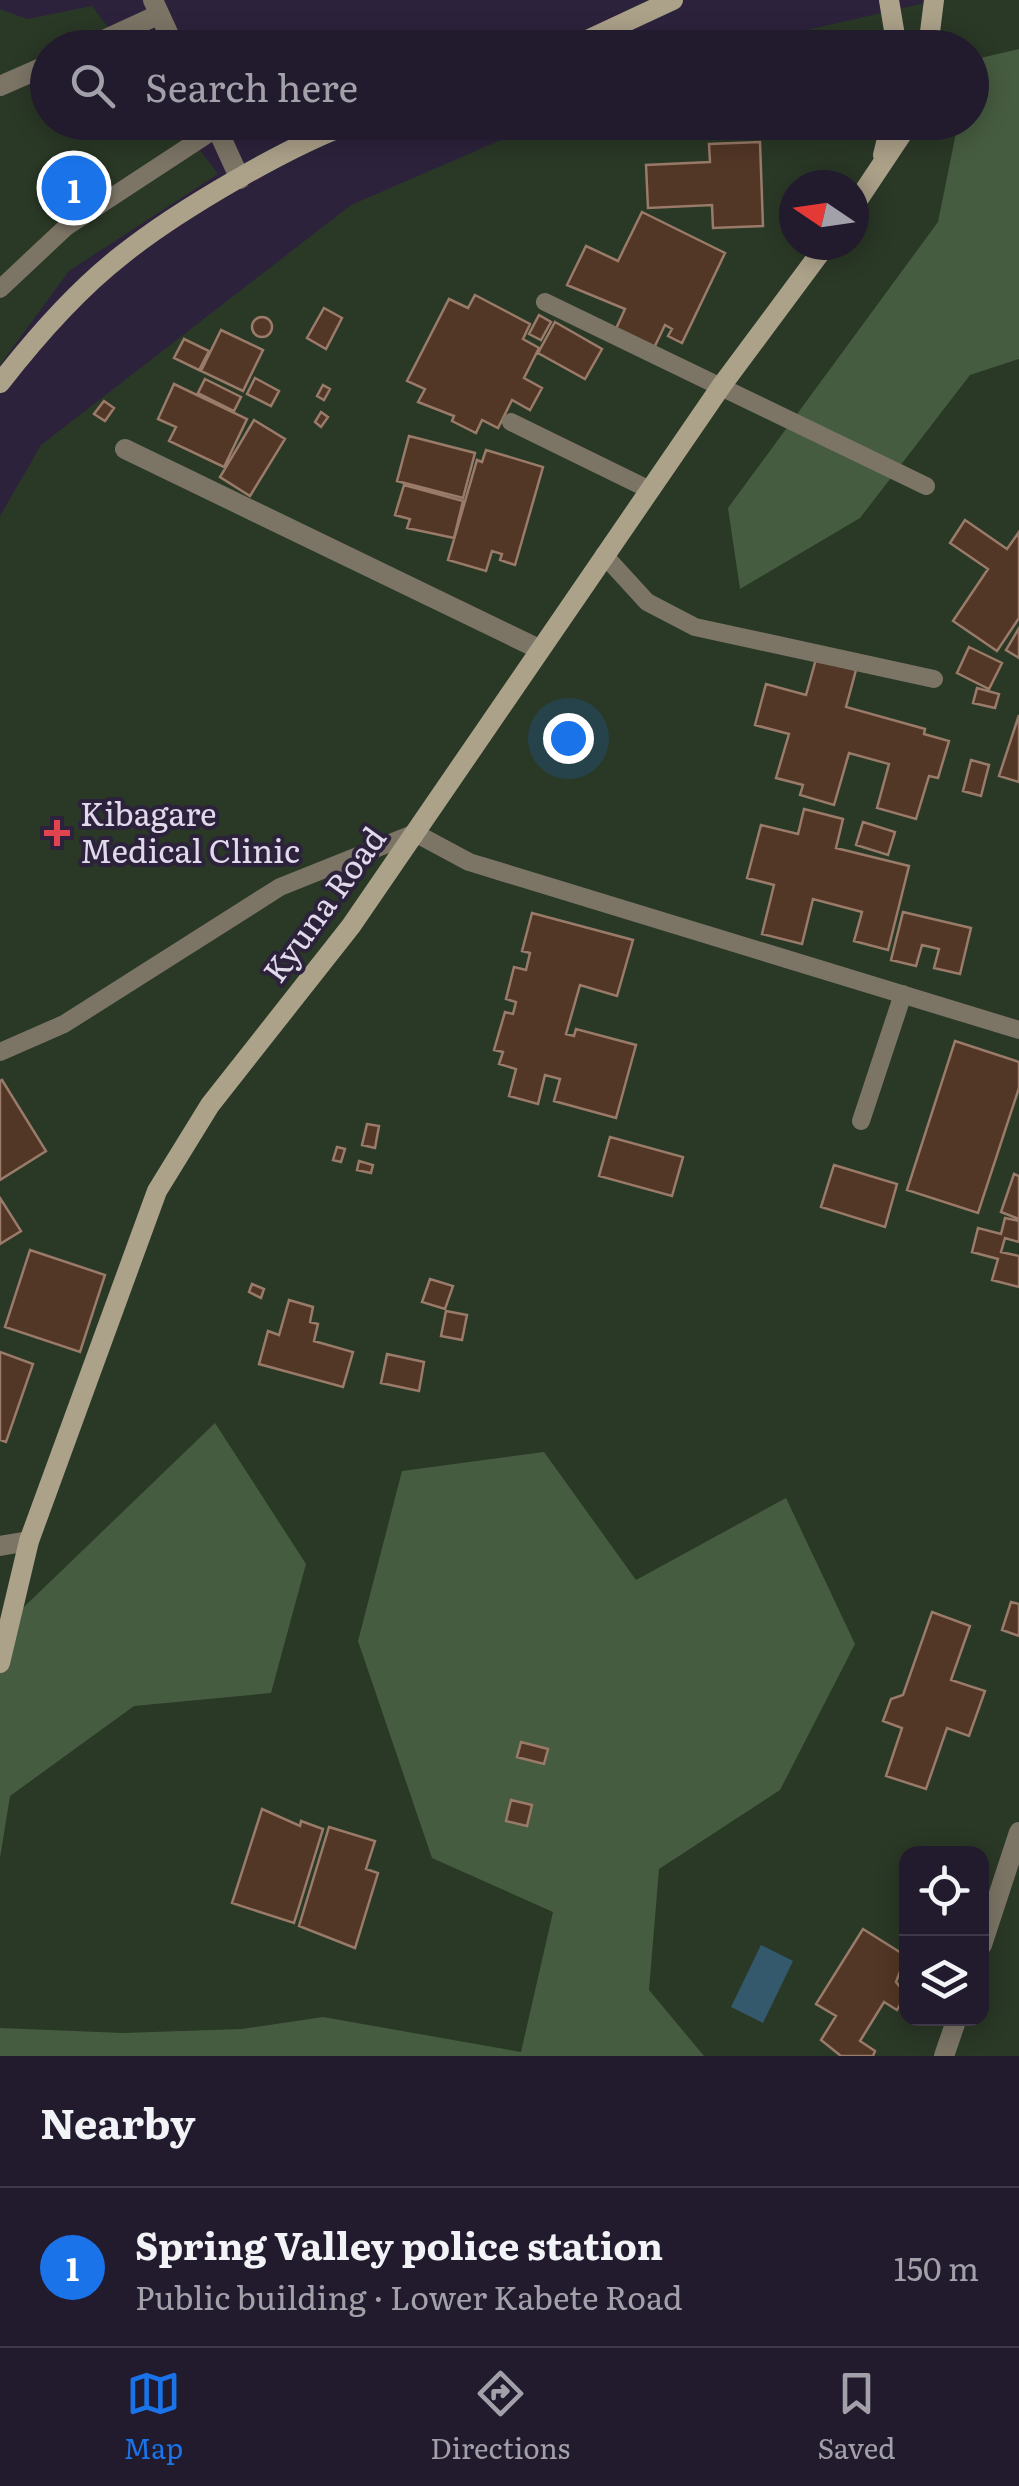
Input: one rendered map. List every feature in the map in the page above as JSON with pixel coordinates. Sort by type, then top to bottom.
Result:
[{"type":"main road","points":[[609,30],[673,0]]},
{"type":"main road","points":[[890,0],[894,30]]},
{"type":"main road","points":[[930,30],[934,0]]},
{"type":"main road","points":[[0,383],[28,348],[122,255],[240,179],[319,140]]},
{"type":"main road","points":[[880,172],[887,140]]},
{"type":"main road","points":[[869,186],[899,140]]},
{"type":"main road","name":"Kyuna Road","points":[[0,1663],[30,1542],[158,1191],[210,1105],[351,926],[722,385],[815,260]]},
{"type":"street","points":[[116,30],[158,5],[168,30]]},
{"type":"street","points":[[0,86],[30,73]]},
{"type":"street","points":[[223,140],[240,179]]},
{"type":"street","points":[[125,450],[539,649]]},
{"type":"street","points":[[0,1546],[30,1542]]},
{"type":"street","points":[[985,1936],[1019,1832]]},
{"type":"street","points":[[944,2056],[954,2026]]},
{"type":"lane","points":[[0,289],[66,227],[194,140]]},
{"type":"lane","points":[[545,302],[926,486]]},
{"type":"lane","points":[[511,422],[650,490]]},
{"type":"lane","points":[[604,556],[647,602],[695,627],[934,679]]},
{"type":"lane","points":[[0,1052],[64,1024],[280,888],[415,832],[469,862],[1019,1030]]},
{"type":"lane","points":[[862,1121],[903,994]]},
{"type":"green space","points":[[938,0],[1019,0],[1019,2056],[0,2056],[0,516],[41,445],[351,205],[501,140],[989,140],[989,30],[807,30]]},
{"type":"green space","points":[[92,6],[110,30],[30,30],[30,140],[193,140],[218,174],[69,271],[0,365],[0,9],[27,19]]},
{"type":"green space","points":[[1019,49],[1019,359],[970,375],[860,518],[740,589],[728,508],[938,222],[955,140],[989,140],[989,56]]},
{"type":"green space","points":[[215,1423],[306,1564],[271,1693],[134,1706],[10,1796],[0,1858],[0,1630]]},
{"type":"green space","points":[[544,1452],[636,1580],[786,1498],[855,1644],[780,1790],[659,1869],[649,1990],[704,2056],[0,2056],[0,2028],[123,2033],[242,2029],[323,2017],[521,2052],[553,1912],[432,1858],[358,1641],[402,1471]]},
{"type":"water","points":[[761,1945],[793,1961],[763,2023],[731,2007]]},
{"type":"building","points":[[760,142],[763,226],[713,228],[712,205],[648,208],[646,165],[710,162],[709,144]]},
{"type":"building","points":[[642,212],[725,253],[682,343],[668,336],[672,329],[665,325],[653,350],[615,331],[625,309],[567,285],[586,246],[618,261]]},
{"type":"building","points":[[475,295],[530,324],[523,339],[539,348],[524,378],[542,388],[530,410],[512,400],[498,428],[482,420],[476,433],[452,421],[454,416],[418,402],[425,389],[407,381],[449,299],[468,308]]},
{"type":"building","points":[[324,308],[342,318],[326,349],[307,338]]},
{"type":"building","points":[[539,315],[551,322],[541,340],[529,334]]},
{"type":"building","points":[[262,317],[272,327],[262,337],[252,327]]},
{"type":"building","points":[[555,322],[602,349],[585,379],[538,353]]},
{"type":"building","points":[[221,330],[263,350],[243,391],[201,371]]},
{"type":"building","points":[[184,339],[209,351],[199,370],[174,358]]},
{"type":"building","points":[[255,378],[279,391],[271,406],[247,394]]},
{"type":"building","points":[[205,379],[241,397],[234,411],[198,393]]},
{"type":"building","points":[[174,384],[247,419],[224,467],[169,441],[176,427],[158,419]]},
{"type":"building","points":[[323,385],[330,389],[324,400],[317,396]]},
{"type":"building","points":[[104,401],[114,408],[105,421],[94,414]]},
{"type":"building","points":[[321,412],[328,417],[321,427],[315,422]]},
{"type":"building","points":[[254,420],[285,439],[250,496],[220,477]]},
{"type":"building","points":[[409,436],[475,453],[463,498],[397,481]]},
{"type":"building","points":[[486,450],[543,467],[515,565],[500,560],[502,554],[492,551],[486,571],[448,560],[477,460],[482,462]]},
{"type":"building","points":[[404,485],[463,501],[454,538],[407,528],[410,519],[395,515]]},
{"type":"building","points":[[965,520],[1007,549],[1019,532],[1019,618],[997,651],[953,621],[988,569],[950,543]]},
{"type":"building","points":[[1019,628],[1019,658],[1006,650]]},
{"type":"building","points":[[969,647],[1002,663],[989,689],[957,673]]},
{"type":"building","points":[[816,659],[856,670],[846,707],[925,729],[924,734],[949,741],[938,778],[929,776],[916,819],[877,808],[889,764],[849,753],[834,805],[800,795],[803,785],[776,778],[789,734],[755,725],[766,684],[806,695]]},
{"type":"building","points":[[977,688],[999,694],[995,708],[973,703]]},
{"type":"building","points":[[1019,715],[1019,782],[999,776]]},
{"type":"building","points":[[971,760],[989,765],[981,796],[963,791]]},
{"type":"building","points":[[804,809],[843,819],[836,848],[909,866],[888,950],[854,941],[862,912],[813,899],[802,944],[762,934],[774,885],[747,878],[761,825],[798,834]]},
{"type":"building","points":[[863,822],[895,832],[888,855],[856,845]]},
{"type":"building","points":[[903,912],[971,928],[960,974],[934,968],[939,949],[922,945],[916,966],[891,960]]},
{"type":"building","points":[[532,913],[633,940],[617,996],[580,985],[566,1034],[574,1036],[576,1029],[636,1045],[616,1118],[554,1101],[560,1079],[545,1075],[538,1104],[509,1096],[516,1069],[499,1064],[503,1052],[494,1050],[505,1012],[513,1014],[516,1002],[506,999],[514,967],[526,970],[530,953],[522,951]]},
{"type":"building","points":[[955,1041],[1019,1062],[1019,1088],[978,1213],[907,1190]]},
{"type":"building","points":[[0,1081],[46,1151],[0,1180]]},
{"type":"building","points":[[367,1124],[379,1126],[375,1148],[362,1145]]},
{"type":"building","points":[[610,1137],[683,1157],[672,1196],[599,1176]]},
{"type":"building","points":[[337,1147],[345,1149],[341,1162],[333,1160]]},
{"type":"building","points":[[359,1161],[373,1165],[371,1173],[357,1170]]},
{"type":"building","points":[[834,1165],[897,1184],[885,1227],[821,1207]]},
{"type":"building","points":[[1014,1174],[1019,1176],[1019,1219],[1001,1212]]},
{"type":"building","points":[[0,1198],[21,1231],[0,1244]]},
{"type":"building","points":[[1005,1218],[1019,1221],[1019,1242],[1005,1238],[1001,1252],[1019,1256],[1019,1287],[992,1280],[998,1259],[972,1252],[978,1228],[1001,1234]]},
{"type":"building","points":[[30,1250],[105,1275],[80,1352],[5,1327]]},
{"type":"building","points":[[430,1279],[453,1286],[445,1309],[422,1302]]},
{"type":"building","points":[[252,1284],[264,1289],[261,1298],[249,1292]]},
{"type":"building","points":[[289,1300],[313,1307],[310,1322],[318,1324],[314,1341],[353,1352],[343,1387],[259,1364],[268,1331],[279,1335]]},
{"type":"building","points":[[446,1311],[467,1315],[462,1340],[441,1336]]},
{"type":"building","points":[[0,1352],[33,1364],[6,1442],[0,1440]]},
{"type":"building","points":[[387,1354],[424,1362],[419,1391],[381,1383]]},
{"type":"building","points":[[1011,1602],[1019,1604],[1019,1636],[1002,1630]]},
{"type":"building","points":[[932,1612],[970,1626],[951,1680],[985,1691],[969,1736],[947,1728],[926,1789],[886,1776],[902,1728],[883,1721],[891,1699],[903,1695]]},
{"type":"building","points":[[521,1742],[548,1749],[544,1764],[517,1757]]},
{"type":"building","points":[[511,1800],[532,1805],[527,1826],[506,1821]]},
{"type":"building","points":[[262,1809],[300,1826],[301,1821],[323,1829],[294,1923],[232,1903]]},
{"type":"building","points":[[329,1827],[375,1841],[366,1869],[378,1873],[355,1948],[299,1926]]},
{"type":"building","points":[[863,1929],[899,1952],[899,2006],[897,2010],[884,2002],[860,2041],[875,2051],[873,2056],[841,2056],[821,2040],[836,2016],[816,2004]]},
{"type":"place","name":"Spring Valley police station","points":[[74,188]]},
{"type":"place","name":"Kibagare Medical Clinic","points":[[57,833]]}]
